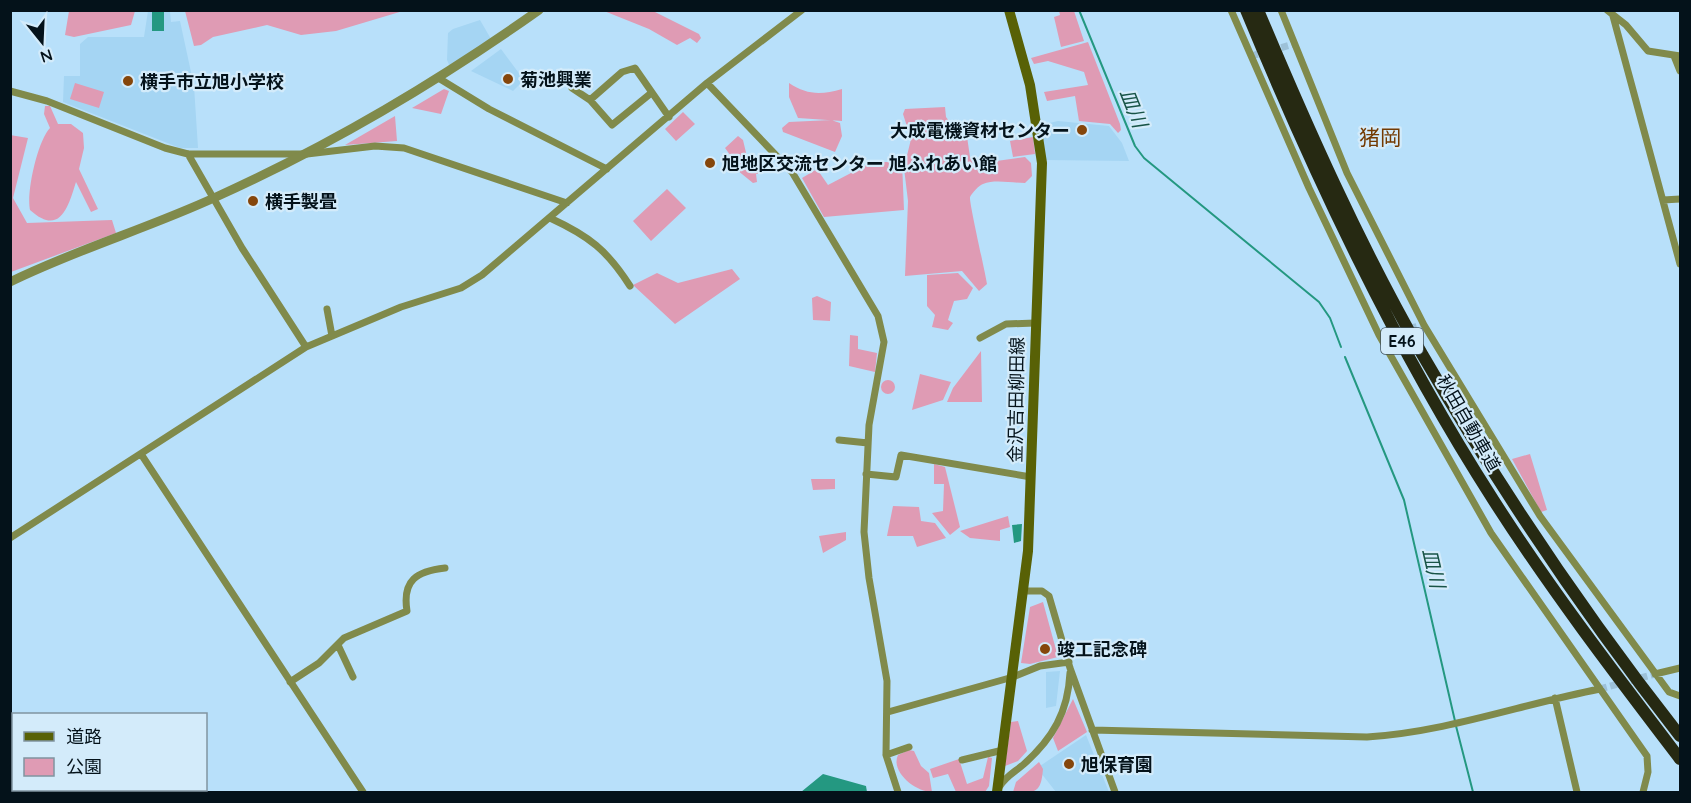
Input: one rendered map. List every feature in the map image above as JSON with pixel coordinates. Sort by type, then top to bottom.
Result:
[{"type":"highway","name":"秋田自動車道","points":[[1246,10],[1288,113],[1327,195],[1410,357],[1453,432],[1494,501],[1542,571],[1680,759]]},
{"type":"highway","name":"秋田自動車道","points":[[1258,10],[1334,181],[1421,352],[1506,494],[1643,688],[1680,736]]},
{"type":"highway","points":[[1643,688],[1680,722]]},
{"type":"main road","name":"金沢吉田柳田線","points":[[996,792],[1025,591],[1042,163],[1028,78],[1009,10]]},
{"type":"street","points":[[10,282],[55,261],[143,229],[307,154],[440,79],[538,10]]},
{"type":"street","points":[[10,538],[306,347],[401,308],[461,288],[482,275],[707,83],[802,10]]},
{"type":"street","points":[[1231,10],[1294,156],[1379,335],[1491,533],[1647,756],[1648,772],[1643,792]]},
{"type":"street","points":[[1281,10],[1347,173],[1424,325],[1540,516],[1655,674],[1670,692],[1680,696]]},
{"type":"street","points":[[1607,10],[1626,25],[1648,51],[1677,56],[1680,71]]},
{"type":"street","points":[[1613,16],[1680,264]]},
{"type":"street","points":[[590,100],[622,72],[634,68],[650,94],[669,117]]},
{"type":"street","points":[[440,79],[489,109],[607,169]]},
{"type":"street","points":[[707,83],[792,172],[878,316],[884,342],[868,443],[864,532],[869,578],[885,660],[888,712],[886,755],[897,792]]},
{"type":"street","points":[[572,88],[590,100],[612,125],[650,94]]},
{"type":"street","points":[[10,92],[47,100],[165,148],[188,153],[307,154],[375,146],[404,148],[567,203]]},
{"type":"street","points":[[188,153],[272,297],[306,347]]},
{"type":"street","points":[[1663,200],[1680,199]]},
{"type":"street","points":[[550,218],[582,234],[610,256],[630,286]]},
{"type":"street","points":[[327,309],[332,336]]},
{"type":"street","points":[[980,338],[1006,324],[1035,323]]},
{"type":"street","points":[[839,440],[868,443]]},
{"type":"street","points":[[141,454],[363,792]]},
{"type":"street","points":[[866,474],[896,477],[901,455],[1031,477]]},
{"type":"street","points":[[290,682],[319,663],[344,638],[406,611],[405,598],[410,582],[420,573],[445,568]]},
{"type":"street","points":[[1025,591],[1042,591],[1049,596],[1069,665],[1115,792]]},
{"type":"street","points":[[338,645],[353,676]]},
{"type":"street","points":[[888,712],[1012,677],[1040,666],[1069,665]]},
{"type":"street","points":[[996,792],[1005,778],[1024,764],[1060,722],[1069,697],[1069,665]]},
{"type":"street","points":[[1655,674],[1680,668]]},
{"type":"street","points":[[1092,730],[1367,737],[1432,730],[1555,698],[1600,689]]},
{"type":"street","points":[[1555,698],[1577,792]]},
{"type":"street","points":[[886,755],[909,747]]},
{"type":"street","points":[[962,760],[1003,750]]},
{"type":"shaded area","name":"横手市立旭小学校","points":[[148,11],[170,11],[171,22],[180,21],[194,86],[198,148],[180,148],[63,102],[64,76],[80,76],[80,44],[88,37],[144,37]]},
{"type":"shaded area","points":[[152,11],[164,11],[164,31],[152,31]]},
{"type":"shaded area","points":[[480,20],[491,39],[450,67],[447,60],[448,33],[453,29]]},
{"type":"shaded area","points":[[501,49],[524,80],[513,91],[471,71]]},
{"type":"shaded area","points":[[1058,121],[1109,126],[1122,143],[1129,161],[1046,160],[1041,125]]},
{"type":"shaded area","points":[[1022,524],[1021,541],[1014,543],[1012,525]]},
{"type":"shaded area","points":[[1060,671],[1056,706],[1046,708],[1046,672]]},
{"type":"shaded area","name":"旭保育園","points":[[1086,735],[1109,792],[1056,792],[1037,768]]},
{"type":"shaded area","points":[[823,774],[866,786],[867,792],[801,792]]},
{"type":"green space","points":[[69,10],[135,11],[131,25],[74,37],[65,35]]},
{"type":"green space","points":[[185,10],[403,11],[336,31],[301,35],[267,25],[213,37],[201,45],[194,46]]},
{"type":"green space","points":[[604,11],[653,11],[699,34],[701,38],[697,43],[690,38],[677,45],[649,29]]},
{"type":"green space","points":[[1059,11],[1074,11],[1084,41],[1061,47],[1054,17],[1060,15]]},
{"type":"green space","points":[[1088,42],[1120,124],[1121,130],[1118,133],[1110,124],[1079,121],[1075,96],[1047,101],[1044,92],[1088,85],[1084,72],[1048,61],[1034,64],[1031,58]]},
{"type":"green space","points":[[75,83],[104,92],[99,108],[70,99]]},
{"type":"green space","points":[[789,83],[814,93],[842,89],[842,121],[798,118],[789,97]]},
{"type":"green space","points":[[444,89],[449,91],[441,114],[412,108]]},
{"type":"green space","points":[[45,106],[50,106],[58,124],[71,124],[83,133],[84,148],[79,169],[98,209],[91,212],[76,182],[67,208],[56,219],[49,221],[30,210],[34,167],[41,143],[50,128],[44,114]]},
{"type":"green space","points":[[945,107],[946,117],[952,125],[965,123],[970,157],[982,163],[1025,157],[1031,163],[1032,176],[1025,183],[998,181],[988,183],[980,186],[970,197],[987,284],[979,291],[962,271],[905,276],[908,201],[904,168],[911,139],[903,114],[905,109]]},
{"type":"green space","points":[[683,112],[695,124],[676,141],[665,129]]},
{"type":"green space","points":[[395,116],[397,141],[345,145]]},
{"type":"green space","points":[[831,120],[840,123],[842,136],[835,152],[783,132],[782,128],[789,122]]},
{"type":"green space","points":[[10,135],[28,138],[13,198],[27,223],[112,220],[116,233],[11,272]]},
{"type":"green space","points":[[738,136],[743,140],[748,161],[759,160],[762,173],[756,174],[757,182],[753,183],[737,170],[739,167],[725,148]]},
{"type":"green space","points":[[1033,137],[1035,154],[1013,157],[1010,141]]},
{"type":"green space","points":[[872,162],[902,162],[904,210],[824,217],[802,178],[817,169],[828,185]]},
{"type":"green space","points":[[667,189],[686,208],[651,241],[633,221]]},
{"type":"green space","points":[[732,269],[740,279],[675,324],[633,285],[657,273],[678,283]]},
{"type":"green space","points":[[958,273],[973,288],[967,299],[954,301],[948,320],[953,323],[948,330],[932,327],[935,315],[927,306],[927,275]]},
{"type":"green space","points":[[817,296],[831,302],[830,321],[813,320],[812,298]]},
{"type":"green space","points":[[850,335],[858,336],[858,349],[877,353],[875,372],[849,366]]},
{"type":"green space","points":[[981,351],[982,402],[947,402],[953,388]]},
{"type":"green space","points":[[920,374],[951,382],[943,400],[912,410]]},
{"type":"green space","points":[[885,380],[891,380],[895,387],[891,394],[885,394],[881,390],[881,384]]},
{"type":"green space","points":[[1530,454],[1547,510],[1541,512],[1512,459]]},
{"type":"green space","points":[[934,464],[945,467],[960,527],[950,535],[932,513],[943,511],[944,484],[934,484]]},
{"type":"green space","points":[[811,479],[835,479],[835,489],[813,490]]},
{"type":"green space","points":[[893,506],[919,507],[921,521],[935,523],[946,538],[917,547],[913,536],[887,536]]},
{"type":"green space","points":[[1008,516],[1010,527],[1000,530],[1000,541],[970,538],[960,531]]},
{"type":"green space","points":[[846,532],[846,540],[823,553],[819,536]]},
{"type":"green space","points":[[1043,602],[1058,657],[1030,664],[1021,663],[1030,607]]},
{"type":"green space","points":[[1073,699],[1087,732],[1058,751],[1053,738]]},
{"type":"green space","points":[[1018,721],[1027,751],[1018,761],[1005,766],[1011,722]]},
{"type":"green space","points":[[909,750],[914,751],[921,766],[929,773],[932,792],[912,785],[901,774],[898,768],[898,755]]},
{"type":"green space","points":[[988,757],[992,758],[989,786],[985,792],[956,792],[948,774],[933,778],[930,769],[959,759],[967,784],[983,778]]},
{"type":"green space","points":[[1039,762],[1043,769],[1038,788],[1032,792],[1013,792],[1016,782]]},
{"type":"waterway","name":"皿川","points":[[1079,10],[1135,146],[1144,158],[1319,302],[1330,318],[1341,347]]},
{"type":"waterway","name":"皿川","points":[[1345,357],[1404,500],[1455,721]]},
{"type":"waterway","name":"皿川","points":[[1456,726],[1473,792]]},
{"type":"tunnel","points":[[1251,56],[1294,44]]},
{"type":"tunnel","points":[[1379,335],[1424,325]]},
{"type":"tunnel","points":[[1600,689],[1655,674]]},
{"type":"place","name":"菊池興業","points":[[508,79]]},
{"type":"place","name":"横手市立旭小学校","points":[[128,81]]},
{"type":"place","name":"大成電機資材センター","points":[[1082,130]]},
{"type":"place","name":"旭地区交流センター 旭ふれあい館","points":[[710,163]]},
{"type":"place","name":"横手製畳","points":[[253,201]]},
{"type":"place","name":"竣工記念碑","points":[[1045,649]]},
{"type":"place","name":"旭保育園","points":[[1069,764]]},
{"type":"district","name":"猪岡","points":[[1380,137]]}]
